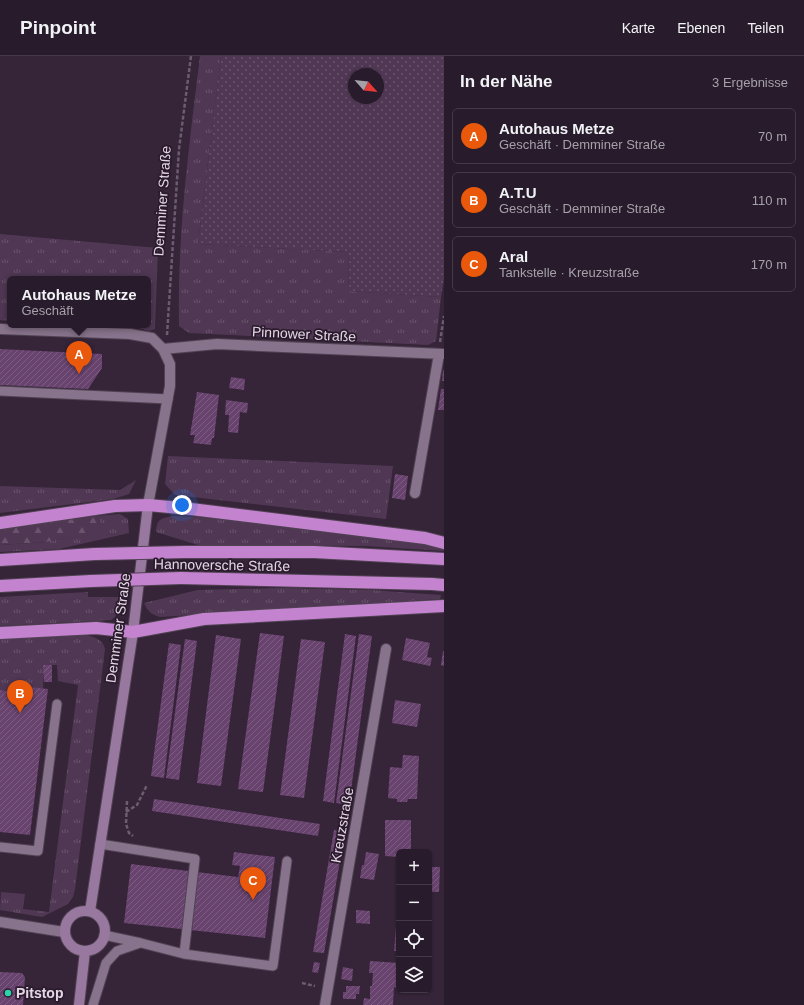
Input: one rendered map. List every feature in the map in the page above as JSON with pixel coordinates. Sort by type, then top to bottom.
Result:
[{"type":"highway","points":[[0,523],[115,506],[148,505],[425,538],[444,543]]},
{"type":"highway","name":"Hannoversche Straße","points":[[0,560],[95,554],[185,552],[314,552],[444,559]]},
{"type":"highway","name":"Hannoversche Straße","points":[[0,586],[181,578],[444,585]]},
{"type":"highway","points":[[0,633],[96,628],[133,632],[204,619],[444,606]]},
{"type":"main road","name":"Demminer Straße","points":[[90,911],[133,632],[148,505]]},
{"type":"main road","points":[[79,911],[90,911],[98,915],[102,920],[105,926],[104,935],[100,944],[95,949],[85,951],[75,949],[66,939],[64,932],[65,925],[73,914],[79,911]]},
{"type":"main road","points":[[79,1005],[85,951]]},
{"type":"street","points":[[0,329],[130,334],[152,338],[163,349]]},
{"type":"street","name":"Pinnower Straße","points":[[163,349],[217,344],[441,354]]},
{"type":"street","name":"Demminer Straße","points":[[148,505],[170,386],[170,364],[163,349]]},
{"type":"street","points":[[415,493],[441,354]]},
{"type":"street","name":"Kreuzstraße","points":[[325,1005],[386,649]]},
{"type":"street","points":[[0,922],[64,932]]},
{"type":"lane","points":[[0,391],[168,399]]},
{"type":"lane","points":[[0,847],[38,852],[57,704]]},
{"type":"lane","points":[[100,844],[195,859],[184,954]]},
{"type":"lane","points":[[104,935],[141,942],[184,954],[273,966],[287,860]]},
{"type":"lane","points":[[93,1005],[106,963],[117,951],[141,942]]},
{"type":"path","name":"Demminer Straße","points":[[163,349],[166,337],[179,149],[191,56]]},
{"type":"path","points":[[441,354],[444,316]]},
{"type":"path","points":[[126,812],[137,804],[147,785]]},
{"type":"path","points":[[127,801],[126,824],[129,833],[134,836]]},
{"type":"green space","points":[[200,56],[221,56],[198,244],[349,252],[348,291],[441,297],[436,341],[428,345],[189,333],[179,326],[182,224]]},
{"type":"green space","points":[[221,56],[444,56],[444,279],[441,297],[348,291],[349,252],[198,244]]},
{"type":"green space","points":[[0,234],[158,248],[155,329],[148,331],[139,328],[151,328],[151,276],[7,276],[7,321],[0,320]]},
{"type":"green space","points":[[168,456],[393,466],[386,519],[175,495],[165,484]]},
{"type":"green space","points":[[136,480],[129,494],[113,499],[0,513],[0,486],[120,490]]},
{"type":"green space","points":[[120,514],[128,519],[129,533],[59,549],[0,552],[0,545],[46,542],[70,537],[90,537],[101,524],[96,516]]},
{"type":"green space","points":[[96,516],[101,524],[96,533],[90,537],[70,537],[46,542],[0,545],[0,528]]},
{"type":"green space","points":[[172,516],[198,517],[273,525],[444,546],[444,551],[366,546],[198,545],[156,532],[157,524],[160,520]]},
{"type":"green space","points":[[281,588],[371,590],[441,595],[440,599],[160,617],[150,612],[144,603],[198,590]]},
{"type":"green space","points":[[88,592],[88,597],[121,597],[115,617],[111,620],[0,626],[0,597]]},
{"type":"green space","points":[[84,635],[100,640],[105,649],[73,897],[68,904],[42,917],[0,910],[1,892],[25,894],[23,909],[49,912],[78,685],[58,681],[57,665],[44,665],[43,689],[28,694],[0,690],[0,639]]},
{"type":"building","points":[[0,349],[102,354],[102,368],[88,389],[0,385]]},
{"type":"building","points":[[443,370],[444,381],[442,381]]},
{"type":"building","points":[[231,377],[245,379],[244,390],[229,388]]},
{"type":"building","points":[[441,389],[444,389],[444,410],[438,410]]},
{"type":"building","points":[[197,392],[219,395],[214,438],[212,438],[211,445],[193,443],[195,435],[190,435]]},
{"type":"building","points":[[226,400],[248,403],[247,413],[240,412],[238,433],[228,432],[229,415],[225,415]]},
{"type":"building","points":[[395,474],[408,476],[405,500],[392,498]]},
{"type":"building","points":[[260,633],[284,636],[263,792],[238,789]]},
{"type":"building","points":[[345,634],[356,636],[334,803],[323,801]]},
{"type":"building","points":[[359,634],[372,636],[349,805],[336,803]]},
{"type":"building","points":[[216,635],[241,639],[221,786],[197,783]]},
{"type":"building","points":[[406,638],[430,643],[427,657],[432,658],[430,666],[402,660]]},
{"type":"building","points":[[185,639],[197,641],[179,780],[166,778]]},
{"type":"building","points":[[301,639],[325,642],[304,798],[280,795]]},
{"type":"building","points":[[169,643],[181,645],[164,778],[151,776]]},
{"type":"building","points":[[444,651],[444,666],[441,665]]},
{"type":"building","points":[[43,665],[52,665],[52,682],[44,682]]},
{"type":"building","points":[[29,687],[48,689],[30,835],[0,832],[0,690],[28,694]]},
{"type":"building","points":[[395,700],[421,704],[417,727],[392,723]]},
{"type":"building","points":[[403,755],[419,756],[417,799],[408,799],[407,802],[397,802],[397,799],[388,798],[390,767],[402,768]]},
{"type":"building","points":[[154,799],[320,824],[318,836],[152,811]]},
{"type":"building","points":[[385,820],[411,820],[411,849],[396,849],[396,857],[385,856]]},
{"type":"building","points":[[334,830],[345,832],[324,953],[313,952]]},
{"type":"building","points":[[234,852],[275,857],[265,938],[124,923],[131,864],[238,877],[240,866],[232,865]]},
{"type":"building","points":[[366,852],[379,854],[374,880],[360,878]]},
{"type":"building","points":[[432,867],[440,867],[439,892],[432,892]]},
{"type":"building","points":[[356,910],[370,911],[370,924],[356,923]]},
{"type":"building","points":[[396,926],[396,951],[394,951]]},
{"type":"building","points":[[370,961],[396,963],[396,988],[394,987],[393,1005],[363,1005],[364,998],[370,999],[370,986],[372,986],[373,973],[369,973]]},
{"type":"building","points":[[314,962],[320,963],[318,973],[312,972]]},
{"type":"building","points":[[343,967],[353,969],[352,981],[341,979]]},
{"type":"building","points":[[0,972],[22,973],[25,977],[23,1005],[0,1005]]},
{"type":"building","points":[[346,986],[360,986],[359,994],[356,994],[356,999],[343,999],[343,992],[346,992]]},
{"type":"place","name":"Autohaus Metze","points":[[79,374]]},
{"type":"place","name":"A.T.U","points":[[20,713]]},
{"type":"place","name":"Aral","points":[[253,900]]},
{"type":"place","name":"Pitstop","points":[[8,993]]}]
